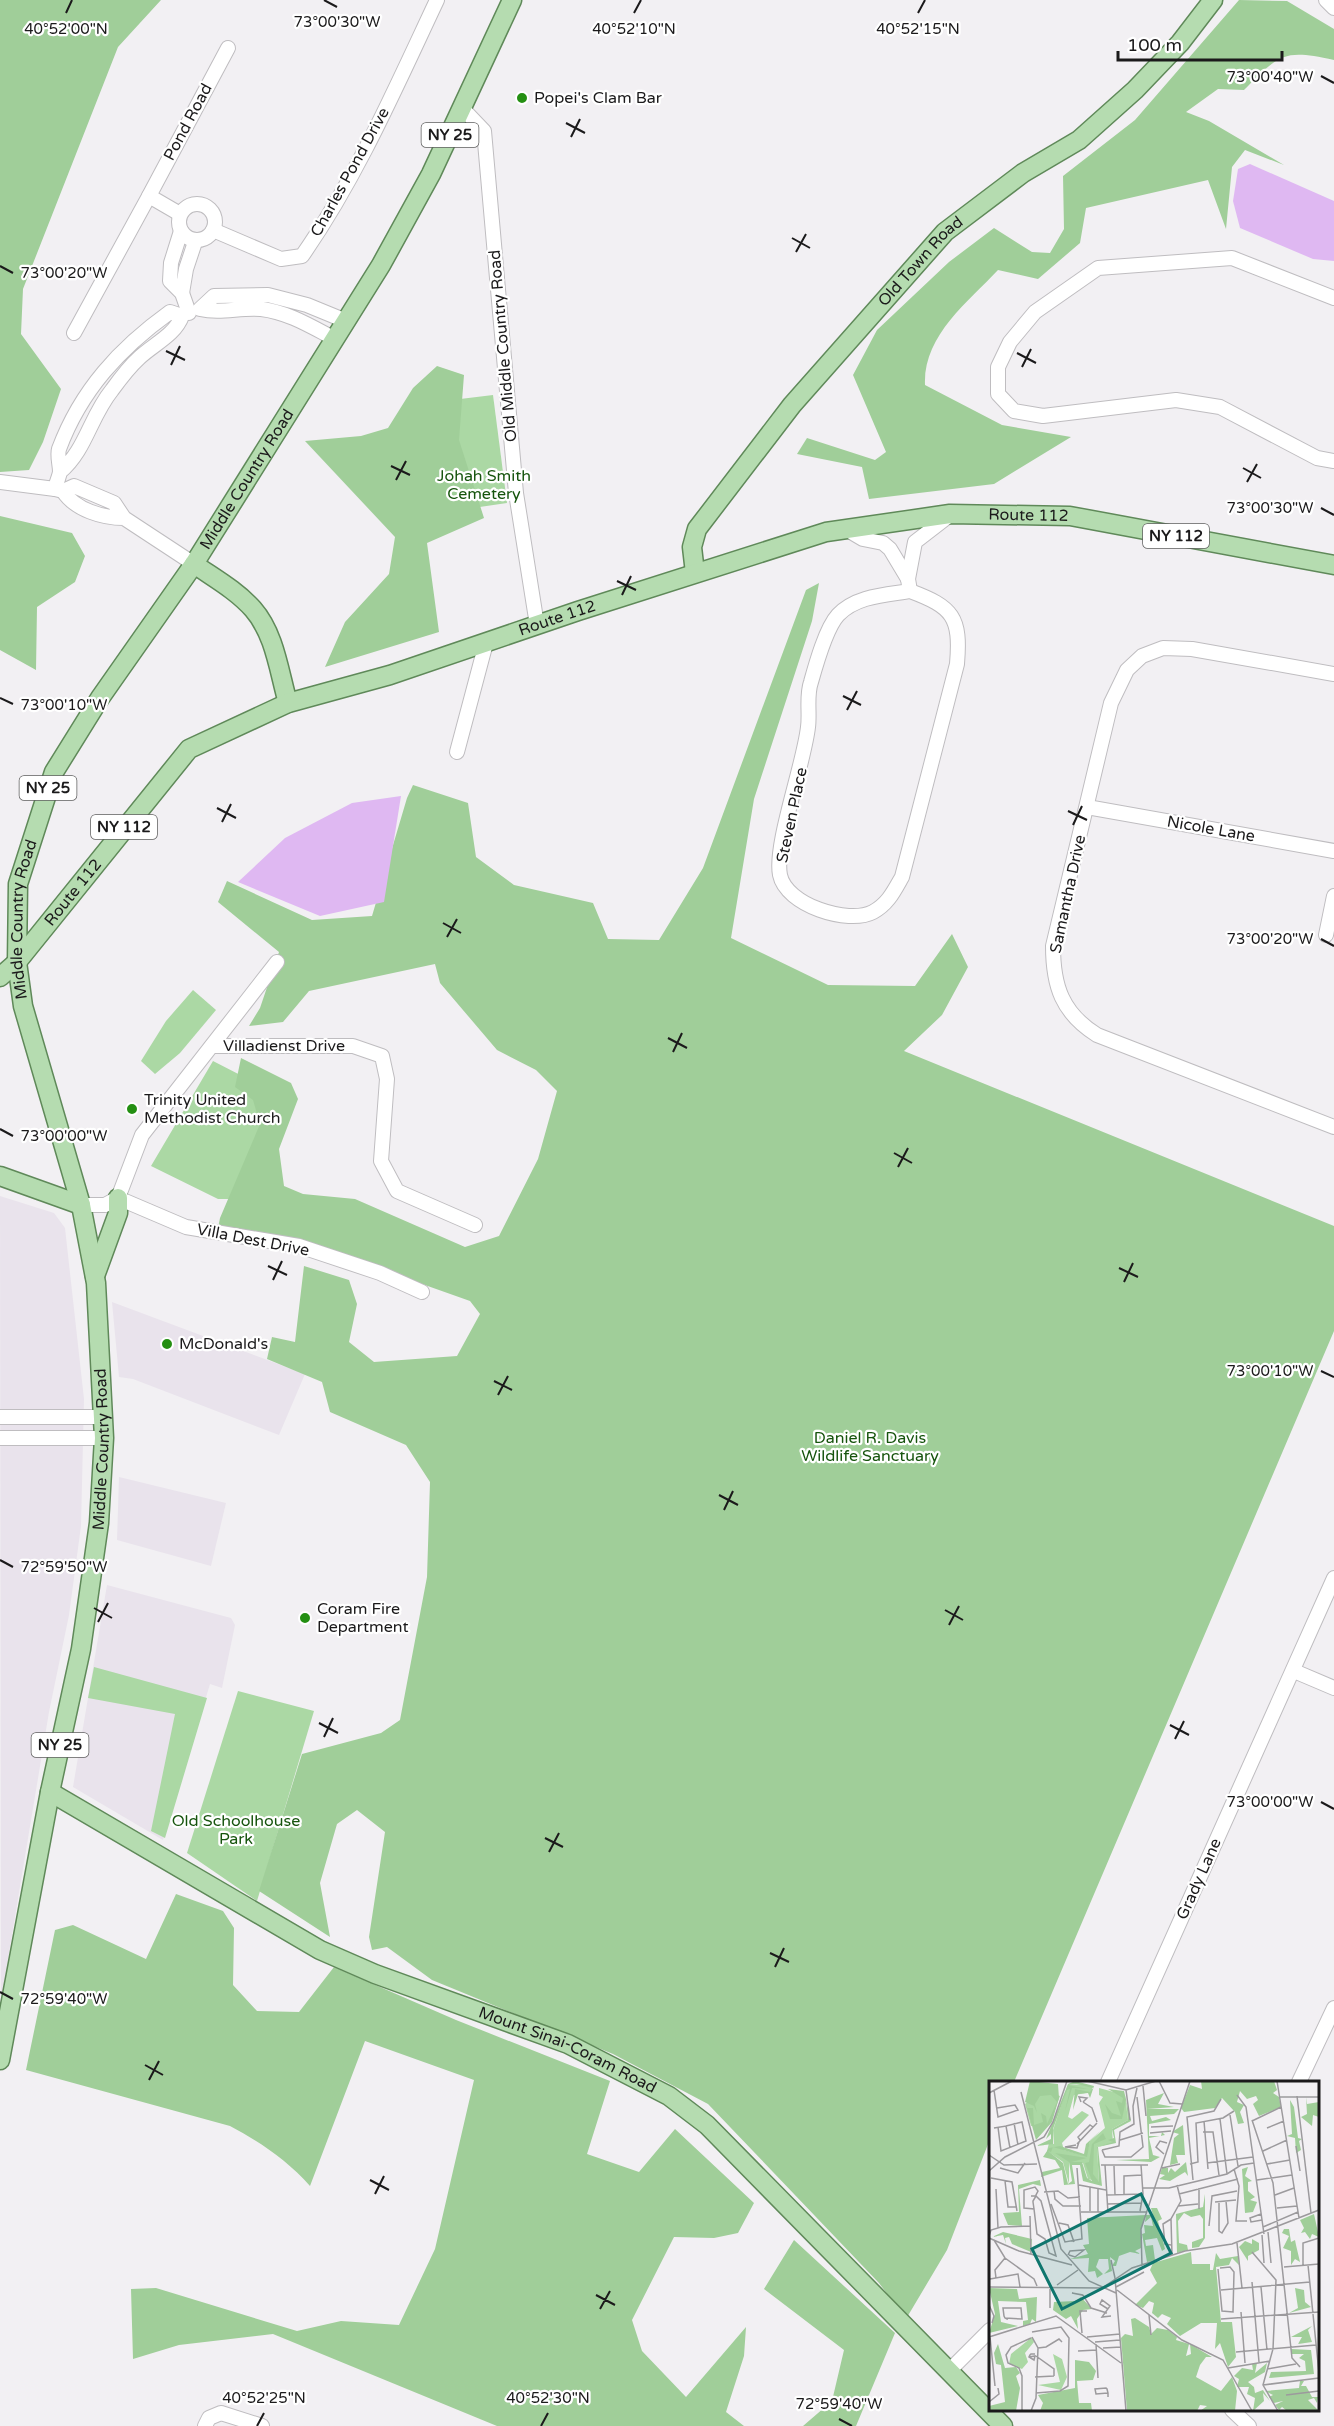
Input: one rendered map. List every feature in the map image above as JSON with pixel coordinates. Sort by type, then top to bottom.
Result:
[{"type":"main road","name":"Middle Country Road","points":[[0,2060],[90,1593],[99,1523],[104,1438],[94,1278],[81,1205],[23,1005],[17,962],[18,884],[54,772],[100,698],[194,564],[346,321],[414,206],[463,109],[512,0]]},
{"type":"main road","name":"Old Town Road","points":[[695,573],[692,547],[697,529],[792,405],[945,232],[1023,173],[1079,140],[1135,90],[1180,43],[1213,0]]},
{"type":"main road","name":"Route 112","points":[[0,977],[17,962],[189,749],[288,703],[390,675],[695,573],[826,532],[950,514],[1070,516],[1334,566]]},
{"type":"main road","points":[[194,564],[239,596],[259,616],[269,635],[288,703]]},
{"type":"main road","points":[[0,1176],[81,1205]]},
{"type":"main road","points":[[94,1278],[118,1213],[118,1198]]},
{"type":"main road","name":"Mount Sinai-Coram Road","points":[[50,1792],[320,1950],[375,1974],[568,2044],[669,2096],[707,2126],[1003,2426]]},
{"type":"street","name":"Charles Pond Drive","points":[[213,230],[281,259],[302,256],[320,230],[377,127],[437,0]]},
{"type":"street","points":[[1326,0],[1334,8]]},
{"type":"street","name":"Pond Road","points":[[74,333],[228,48]]},
{"type":"street","name":"Old Middle Country Road","points":[[463,109],[484,131],[516,493],[537,625]]},
{"type":"street","points":[[149,196],[180,214]]},
{"type":"street","points":[[180,214],[192,205],[202,204],[211,208],[215,219],[213,230],[206,237],[195,242],[186,269],[182,293]]},
{"type":"street","points":[[180,214],[181,231],[171,263],[170,281],[182,293],[191,312]]},
{"type":"street","points":[[181,231],[186,238],[195,242]]},
{"type":"street","points":[[1334,298],[1232,258],[1098,267],[1035,312],[1010,342],[998,367],[998,394],[1014,411],[1043,417],[1176,400],[1220,407],[1317,458],[1334,461]]},
{"type":"street","points":[[60,472],[75,459],[94,417],[110,392],[139,359],[178,327],[191,312],[214,296],[268,295],[307,305],[346,321]]},
{"type":"street","points":[[59,490],[58,452],[80,405],[107,365],[135,337],[170,312],[215,313],[261,309],[299,319],[334,339]]},
{"type":"street","points":[[0,482],[59,490],[74,486],[114,503],[124,518],[194,564]]},
{"type":"street","points":[[909,585],[915,542],[950,514]]},
{"type":"street","points":[[846,530],[863,540],[883,543],[896,556],[909,585]]},
{"type":"street","name":"Steven Place","points":[[909,585],[937,601],[956,625],[959,638],[957,664],[902,877],[888,902],[873,912],[859,916],[836,914],[808,906],[793,895],[780,877],[780,853],[806,745],[810,684],[829,627],[847,606],[909,585]]},
{"type":"street","points":[[457,752],[486,643]]},
{"type":"street","name":"Samantha Drive","points":[[1334,674],[1192,649],[1163,648],[1142,656],[1127,670],[1111,703],[1053,946],[1053,975],[1072,1015],[1097,1035],[1334,1126]]},
{"type":"street","name":"Nicole Lane","points":[[1088,807],[1334,851]]},
{"type":"street","points":[[1326,935],[1334,896]]},
{"type":"street","points":[[81,1205],[105,1205],[118,1198],[142,1135],[277,962]]},
{"type":"street","name":"Villadienst Drive","points":[[212,1046],[353,1046],[382,1056],[387,1079],[381,1161],[397,1191],[475,1225]]},
{"type":"street","name":"Villa Dest Drive","points":[[118,1198],[186,1227],[299,1246],[380,1273],[422,1292]]},
{"type":"street","points":[[0,1417],[104,1416]]},
{"type":"street","points":[[0,1438],[104,1438]]},
{"type":"street","name":"Grady Lane","points":[[1108,2081],[1334,1578]]},
{"type":"street","points":[[1294,1671],[1334,1688]]},
{"type":"street","points":[[1299,2081],[1334,2008]]},
{"type":"street","points":[[949,2371],[989,2331]]},
{"type":"street","points":[[1234,2411],[1249,2426]]},
{"type":"street","points":[[205,2426],[209,2418],[221,2413],[262,2426]]},
{"type":"shaded area","points":[[1250,164],[1334,201],[1334,261],[1313,259],[1240,228],[1233,201],[1238,169]]},
{"type":"shaded area","points":[[401,796],[384,902],[320,916],[238,882],[285,838],[352,803]]},
{"type":"shaded area","points":[[0,1196],[54,1213],[65,1228],[84,1399],[81,1526],[69,1615],[49,1712],[1,2001]]},
{"type":"shaded area","points":[[112,1302],[305,1374],[279,1435],[133,1379],[119,1377]]},
{"type":"shaded area","points":[[119,1477],[226,1503],[211,1566],[117,1540]]},
{"type":"shaded area","points":[[107,1585],[231,1618],[235,1625],[222,1688],[210,1684],[163,1840],[73,1787]]},
{"type":"green space","points":[[0,0],[161,0],[118,47],[23,289],[21,334],[61,389],[43,442],[29,470],[0,472]]},
{"type":"green space","points":[[1239,0],[1287,1],[1334,29],[1334,60],[1303,55],[1283,57],[1266,69],[1244,90],[1218,89],[1186,112],[1209,121],[1284,165],[1245,150],[1232,167],[1226,229],[1208,180],[1086,208],[1080,243],[1038,279],[998,270],[949,322],[931,351],[926,367],[925,385],[1002,425],[1071,437],[994,484],[869,499],[862,467],[797,454],[807,438],[875,460],[886,452],[853,375],[877,330],[949,262],[994,228],[1032,252],[1050,253],[1064,229],[1063,176],[1135,120]]},
{"type":"green space","points":[[437,366],[464,375],[459,440],[484,518],[427,543],[439,632],[325,667],[345,622],[389,574],[395,537],[305,441],[361,436],[388,428],[413,388]]},
{"type":"green space","name":"Johah Smith Cemetery","points":[[493,395],[507,503],[466,509],[452,400]]},
{"type":"green space","points":[[0,516],[72,533],[85,556],[75,582],[37,607],[36,670],[0,650]]},
{"type":"green space","name":"Daniel R. Davis Wildlife Sanctuary","points":[[819,583],[812,621],[754,799],[731,938],[828,985],[915,986],[952,934],[968,967],[942,1015],[904,1051],[1334,1226],[1334,1331],[1014,2081],[989,2081],[989,2142],[947,2250],[906,2319],[879,2283],[708,2104],[613,2054],[432,1980],[387,1947],[372,1950],[369,1937],[385,1832],[357,1810],[337,1824],[320,1883],[330,1937],[259,1891],[302,1754],[381,1733],[400,1720],[427,1577],[430,1482],[406,1445],[330,1412],[322,1382],[267,1359],[272,1337],[295,1342],[304,1266],[349,1280],[357,1304],[349,1342],[374,1362],[457,1356],[480,1314],[470,1301],[298,1240],[218,1228],[220,1218],[260,1124],[253,1100],[235,1087],[241,1058],[291,1083],[298,1099],[279,1149],[284,1186],[303,1194],[355,1199],[465,1247],[499,1236],[538,1159],[557,1091],[536,1070],[497,1050],[440,983],[435,964],[309,991],[283,1022],[249,1026],[260,1008],[279,952],[218,902],[227,881],[312,920],[372,916],[407,798],[413,785],[468,803],[476,857],[514,885],[593,903],[608,939],[659,940],[703,868],[806,590]]},
{"type":"green space","points":[[193,990],[216,1010],[180,1053],[155,1074],[141,1061],[166,1021]]},
{"type":"green space","points":[[213,1061],[250,1080],[281,1091],[236,1199],[218,1199],[151,1166]]},
{"type":"green space","points":[[94,1667],[207,1698],[165,1838],[151,1831],[175,1714],[88,1698]]},
{"type":"green space","name":"Old Schoolhouse Park","points":[[238,1691],[314,1711],[257,1901],[187,1853]]},
{"type":"green space","points":[[176,1894],[223,1911],[234,1928],[233,1985],[257,2011],[299,2012],[334,1967],[456,2020],[610,2081],[587,2154],[639,2172],[675,2129],[754,2203],[738,2233],[714,2238],[674,2237],[632,2320],[642,2351],[686,2397],[746,2327],[744,2356],[726,2412],[744,2426],[497,2426],[273,2334],[179,2345],[133,2359],[131,2289],[156,2288],[297,2331],[341,2321],[399,2325],[435,2249],[474,2080],[365,2041],[310,2186],[273,2152],[230,2126],[26,2070],[55,1930],[73,1925],[146,1959]]},
{"type":"green space","points":[[794,2240],[895,2333],[856,2426],[803,2426],[832,2401],[844,2350],[764,2289]]},
{"type":"place","name":"Popei's Clam Bar","points":[[522,98]]},
{"type":"place","name":"Trinity United Methodist Church","points":[[132,1109]]},
{"type":"place","name":"McDonald's","points":[[167,1344]]},
{"type":"place","name":"Coram Fire Department","points":[[305,1618]]}]
